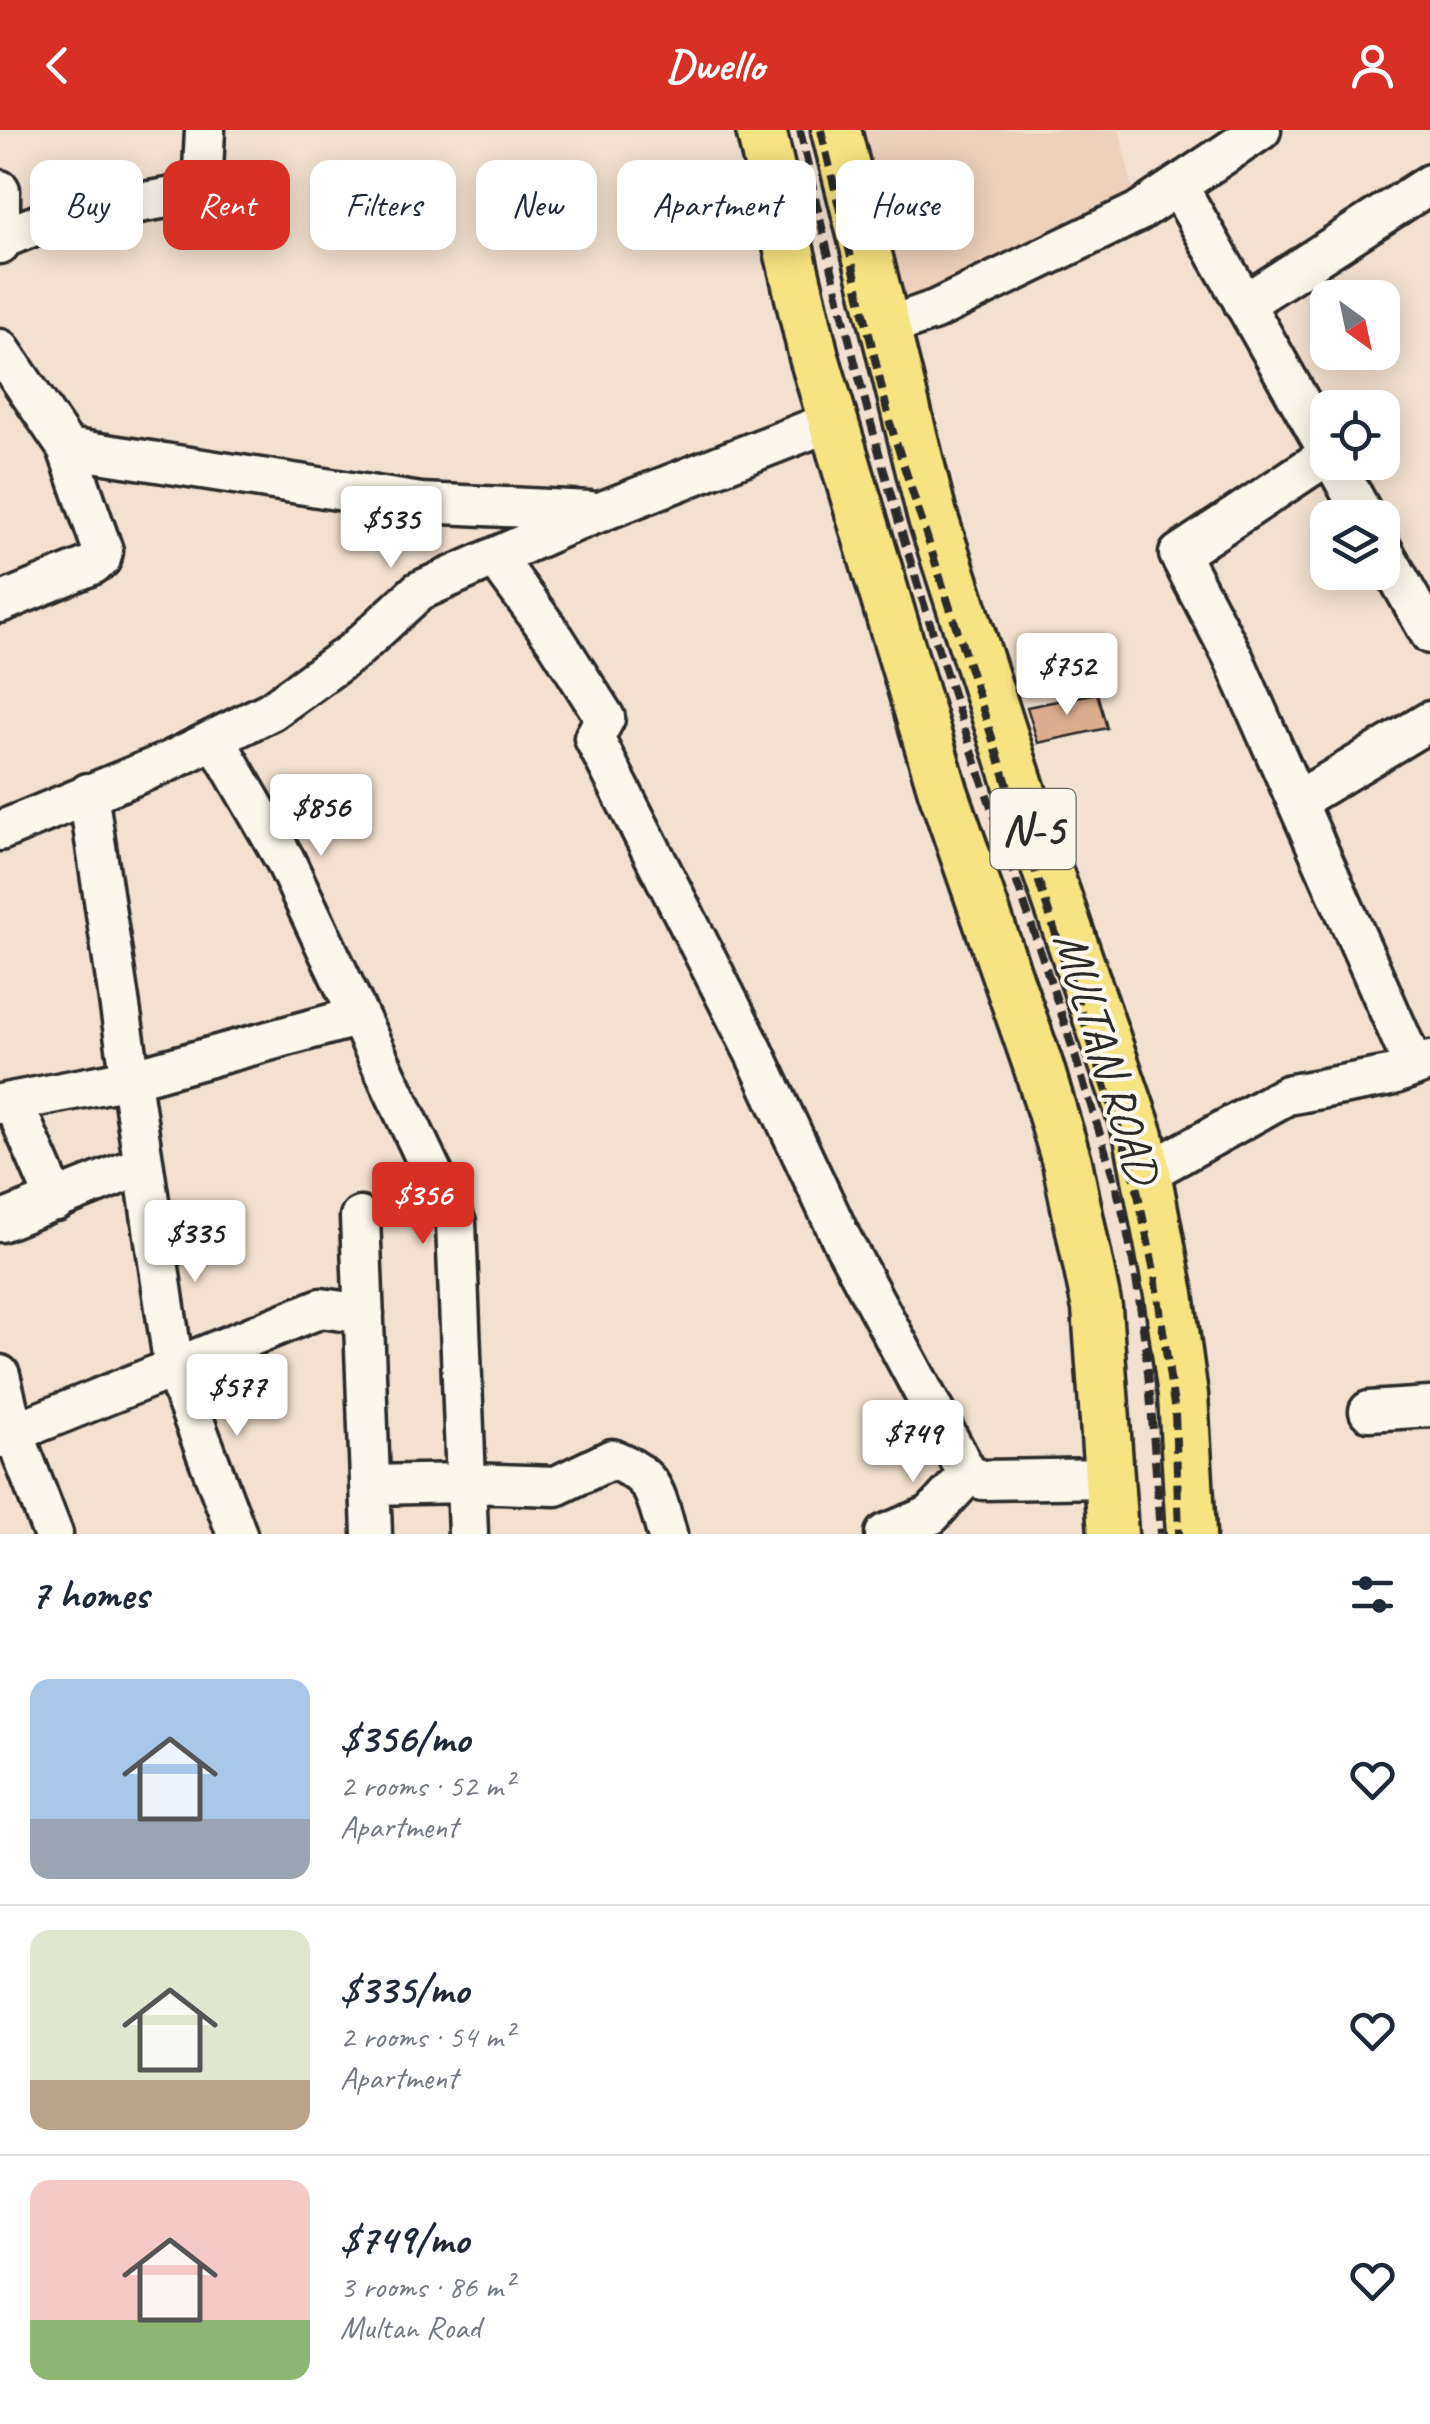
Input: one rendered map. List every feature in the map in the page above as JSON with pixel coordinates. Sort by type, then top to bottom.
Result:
[{"type":"main road","name":"MULTAN ROAD","points":[[761,130],[814,357],[943,791],[1067,1162],[1103,1360],[1113,1534]]},
{"type":"main road","name":"MULTAN ROAD","points":[[836,130],[932,516],[1032,829],[1140,1136],[1183,1395],[1192,1531]]},
{"type":"street","points":[[0,190],[1,241],[57,217],[202,192],[205,130]]},
{"type":"street","points":[[884,328],[935,310],[1138,212],[1262,130]]},
{"type":"street","points":[[1244,304],[1430,184]]},
{"type":"street","points":[[1178,186],[1310,421]]},
{"type":"street","points":[[0,349],[66,448],[103,551],[101,559],[0,603]]},
{"type":"street","points":[[0,831],[170,761],[271,711],[354,651],[419,591],[600,512],[834,420]]},
{"type":"street","points":[[66,448],[421,503],[600,512]]},
{"type":"street","points":[[1147,1173],[1287,1095],[1390,1076],[1422,1064],[1297,802],[1233,657],[1179,554],[1310,465]]},
{"type":"street","points":[[495,557],[605,718],[594,738],[754,1052],[841,1238],[968,1475],[984,1480],[1108,1478]]},
{"type":"street","points":[[1400,581],[1430,634]]},
{"type":"street","points":[[1297,802],[1430,720]]},
{"type":"street","points":[[215,739],[285,860],[456,1223],[468,1534]]},
{"type":"street","points":[[88,793],[174,1368],[237,1534]]},
{"type":"street","points":[[56,1200],[6,1103],[130,1079],[356,1017]]},
{"type":"street","points":[[0,1222],[143,1165]]},
{"type":"street","points":[[360,1217],[372,1534]]},
{"type":"street","points":[[7,1436],[321,1308],[364,1314]]},
{"type":"street","points":[[0,1375],[7,1436],[53,1534]]},
{"type":"street","points":[[1369,1411],[1430,1407]]},
{"type":"street","points":[[370,1486],[556,1486],[612,1459],[640,1470],[655,1495],[666,1534]]},
{"type":"street","points":[[885,1534],[931,1515],[968,1475]]},
{"type":"shaded area","points":[[830,130],[1119,130],[1138,212],[887,345],[862,250],[974,250],[974,160],[838,160]]},
{"type":"building","points":[[1097,693],[1107,728],[1038,743],[1027,707]]},
{"type":"railway","points":[[800,130],[845,324],[916,579],[1121,1205],[1145,1341],[1160,1534]]},
{"type":"railway","points":[[821,130],[890,423],[1134,1175],[1155,1276],[1175,1412],[1179,1534]]}]
